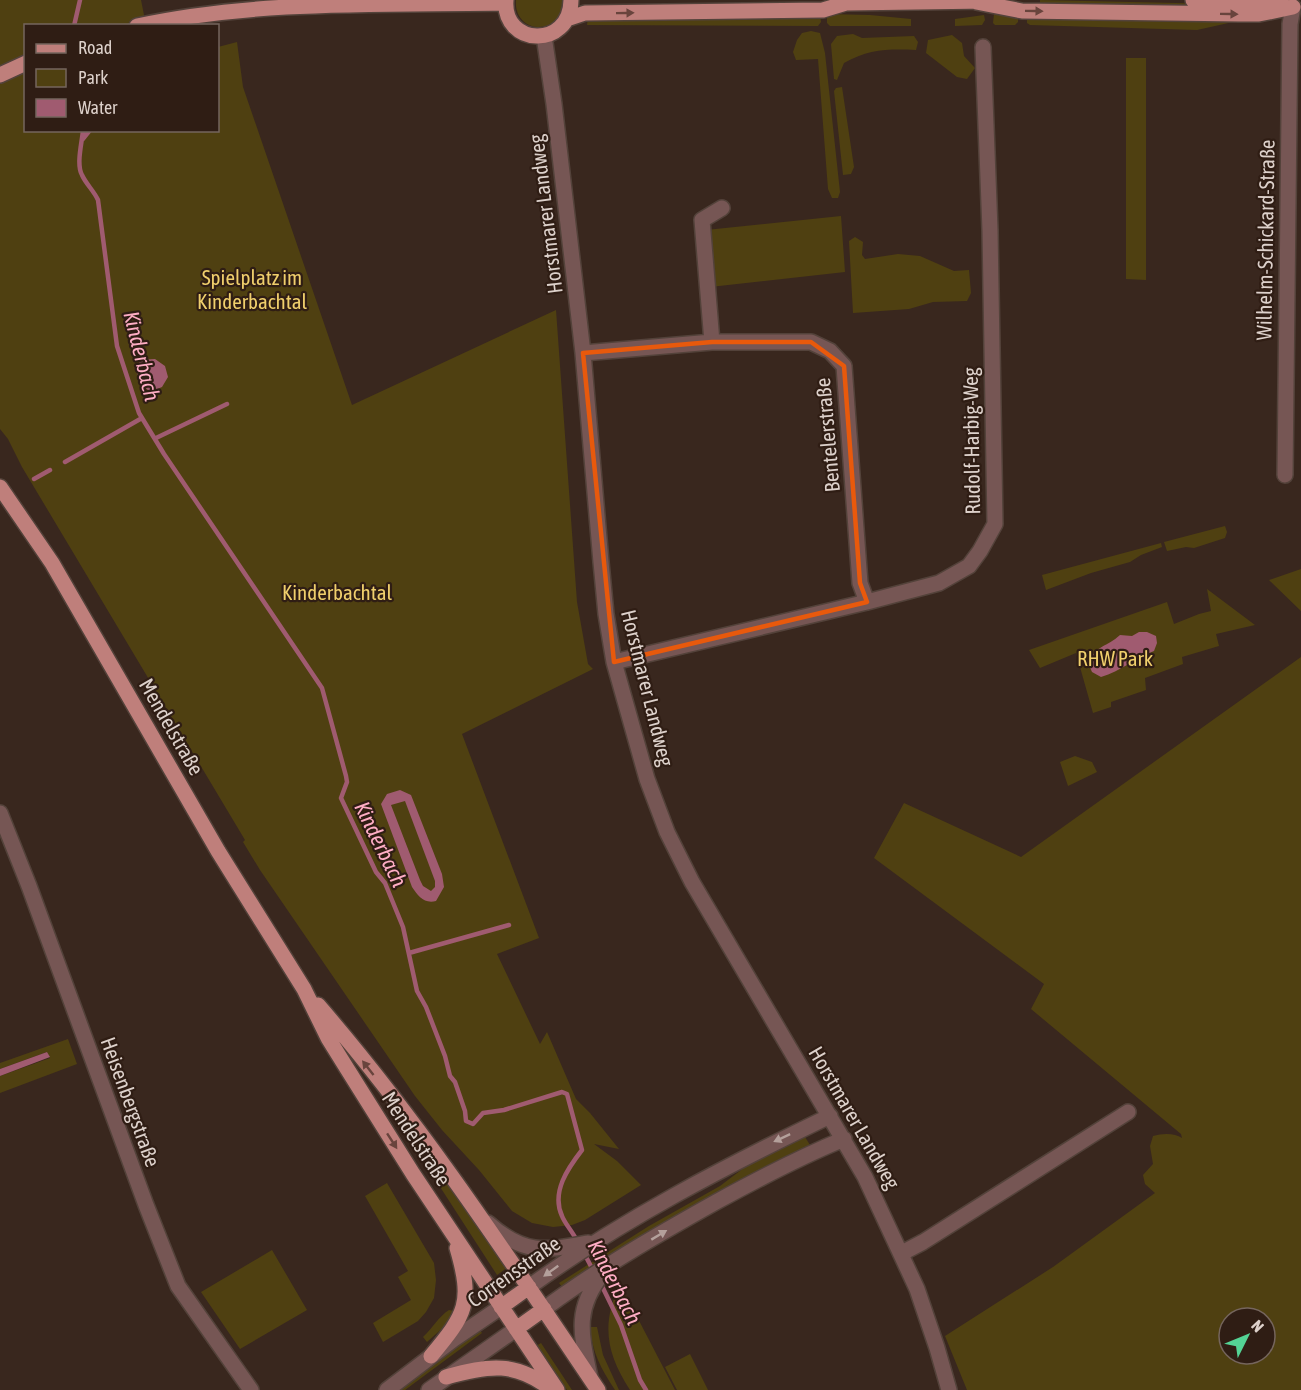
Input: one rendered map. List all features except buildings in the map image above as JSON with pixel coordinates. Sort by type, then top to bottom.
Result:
[{"type":"main road","points":[[145,24],[268,7],[506,2],[510,21],[517,29],[534,36],[544,36],[561,27],[567,19],[571,10],[571,0]]},
{"type":"main road","points":[[567,19],[585,13],[823,10],[840,2],[995,0]]},
{"type":"main road","points":[[1193,0],[1260,2],[1297,7]]},
{"type":"main road","points":[[976,1],[1022,11],[1259,14],[1297,7]]},
{"type":"main road","points":[[0,75],[24,64]]},
{"type":"main road","name":"Mendelstraße","points":[[0,487],[52,563],[224,860],[304,989],[340,1058],[555,1390]]},
{"type":"main road","name":"Mendelstraße","points":[[304,989],[435,1153],[594,1385]]},
{"type":"main road","points":[[431,1356],[455,1327],[464,1303],[464,1275],[453,1233]]},
{"type":"main road","name":"Corrensstraße","points":[[501,1307],[529,1287]]},
{"type":"main road","points":[[516,1329],[544,1309]]},
{"type":"main road","points":[[446,1377],[484,1368],[510,1368],[534,1377],[555,1390]]},
{"type":"street","name":"Wilhelm-Schickard-Straße","points":[[1285,475],[1290,24],[1297,7]]},
{"type":"street","name":"Horstmarer Landweg","points":[[544,36],[583,353],[606,614],[614,662],[647,779],[667,832],[692,882],[866,1177],[902,1252],[924,1309],[949,1390]]},
{"type":"street","name":"Rudolf-Harbig-Weg","points":[[614,662],[939,583],[969,566],[980,551],[994,524],[990,230],[983,47]]},
{"type":"street","points":[[712,342],[702,220],[722,208]]},
{"type":"street","name":"Bentelerstraße","points":[[583,353],[712,342],[811,342],[830,351],[844,366],[860,583],[867,602]]},
{"type":"street","name":"Heisenbergstraße","points":[[0,813],[178,1286],[251,1390]]},
{"type":"street","points":[[902,1252],[922,1242],[1128,1113]]},
{"type":"street","name":"Corrensstraße","points":[[529,1287],[572,1251],[591,1244],[725,1167],[830,1116]]},
{"type":"street","points":[[544,1309],[589,1283],[605,1269],[664,1231],[736,1191],[844,1139]]},
{"type":"street","name":"Mendelstraße","points":[[481,1217],[499,1233],[517,1244],[537,1249],[572,1251]]},
{"type":"street","points":[[589,1283],[581,1330],[594,1385]]},
{"type":"street","name":"Corrensstraße","points":[[387,1390],[501,1307]]},
{"type":"street","points":[[429,1390],[516,1329]]},
{"type":"highlighted area","points":[[712,342],[811,342],[844,366],[860,583],[867,602],[614,662],[583,353]]},
{"type":"green space","name":"Kinderbachtal","points":[[0,0],[141,0],[146,24],[24,24],[24,132],[219,132],[219,47],[237,42],[243,87],[352,405],[556,310],[577,602],[588,664],[593,669],[462,734],[539,938],[497,954],[540,1044],[547,1032],[576,1099],[619,1149],[594,1144],[617,1161],[641,1185],[585,1220],[572,1225],[553,1227],[532,1223],[512,1211],[479,1170],[442,1130],[415,1096],[260,870],[243,842],[245,840],[0,429]]},
{"type":"green space","points":[[516,0],[562,0],[560,12],[555,21],[539,27],[522,20],[517,12]]},
{"type":"green space","points":[[1040,0],[1222,4],[1222,10],[1040,6]]},
{"type":"green space","points":[[820,14],[821,22],[818,26],[587,25],[588,18]]},
{"type":"green space","points":[[827,14],[911,19],[911,26],[830,26],[827,23]]},
{"type":"green space","points":[[994,14],[1018,15],[1018,22],[1015,25],[995,25],[993,23]]},
{"type":"green space","points":[[1027,14],[1233,18],[1233,22],[1197,30],[1030,25],[1027,23]]},
{"type":"green space","points":[[984,15],[985,20],[982,25],[955,26],[955,19]]},
{"type":"green space","points":[[811,31],[820,33],[825,53],[840,192],[838,198],[832,198],[828,189],[818,59],[796,60],[793,52],[802,33]]},
{"type":"green space","points":[[853,34],[862,38],[914,36],[918,42],[916,50],[879,51],[853,58],[844,63],[837,80],[834,79],[831,44],[837,36]]},
{"type":"green space","points":[[952,35],[962,43],[964,56],[975,68],[967,79],[957,77],[926,53],[928,40]]},
{"type":"green space","points":[[1126,58],[1146,58],[1146,280],[1126,279]]},
{"type":"green space","points":[[842,87],[854,167],[851,174],[843,175],[834,91]]},
{"type":"green space","points":[[841,216],[845,272],[710,287],[706,230]]},
{"type":"green space","points":[[855,237],[863,242],[862,255],[865,259],[898,254],[920,256],[954,271],[969,270],[971,293],[967,301],[933,302],[909,309],[853,313],[849,241]]},
{"type":"green space","points":[[1225,526],[1227,532],[1225,538],[1194,548],[1186,547],[1167,551],[1164,542]]},
{"type":"green space","points":[[1161,543],[1162,547],[1130,562],[1091,573],[1046,590],[1042,575]]},
{"type":"green space","points":[[1301,569],[1301,611],[1269,580]]},
{"type":"green space","name":"RHW Park","points":[[1207,589],[1255,625],[1216,634],[1219,646],[1182,657],[1183,664],[1145,678],[1146,690],[1111,702],[1111,707],[1093,713],[1076,653],[1040,668],[1029,650],[1167,602],[1174,624],[1211,611]]},
{"type":"green space","points":[[1301,657],[1301,1390],[967,1390],[945,1336],[1053,1267],[1155,1193],[1145,1184],[1143,1175],[1153,1164],[1150,1146],[1153,1136],[1169,1134],[1182,1138],[1181,1134],[1031,1009],[1044,984],[874,858],[904,803],[1021,857]]},
{"type":"green space","points":[[1075,756],[1092,762],[1097,772],[1068,786],[1060,762]]},
{"type":"green space","points":[[68,1039],[77,1064],[0,1093],[0,1076],[50,1058],[47,1052],[0,1069],[0,1063]]},
{"type":"green space","points":[[805,1137],[810,1145],[684,1213],[562,1287],[559,1283],[649,1226],[720,1186],[749,1164],[782,1146]]},
{"type":"green space","points":[[419,1141],[508,1267],[497,1275],[413,1145]]},
{"type":"green space","points":[[387,1183],[434,1263],[436,1280],[434,1298],[426,1312],[418,1321],[383,1342],[373,1323],[411,1300],[398,1277],[408,1271],[365,1196]]},
{"type":"green space","points":[[272,1250],[307,1310],[240,1349],[201,1292]]},
{"type":"green space","points":[[620,1284],[675,1390],[630,1390],[622,1376],[611,1351],[608,1325]]},
{"type":"green space","points":[[449,1310],[454,1311],[446,1325],[427,1342],[423,1337]]},
{"type":"green space","points":[[590,1327],[597,1327],[603,1355],[619,1390],[615,1390],[598,1360]]},
{"type":"green space","points":[[479,1329],[482,1333],[405,1390],[399,1390]]},
{"type":"green space","points":[[541,1343],[572,1390],[567,1390],[536,1346]]},
{"type":"green space","points":[[690,1354],[708,1390],[677,1390],[665,1367]]},
{"type":"water","points":[[155,359],[165,366],[168,377],[162,387],[150,392],[139,382],[137,371],[140,360]]},
{"type":"water","points":[[1139,632],[1147,632],[1156,636],[1157,643],[1154,651],[1101,677],[1092,672],[1088,663],[1098,649],[1120,635],[1132,636]]},
{"type":"water","points":[[400,790],[411,795],[442,874],[444,887],[436,901],[425,900],[412,887],[381,804],[387,794]],"holes":[[[405,801],[435,881],[435,887],[431,891],[423,886],[391,805]]]},
{"type":"water","points":[[47,1052],[50,1057],[0,1076],[0,1069]]},
{"type":"waterway","name":"Kinderbach","points":[[74,24],[80,0]]},
{"type":"waterway","name":"Kinderbach","points":[[83,132],[80,170],[98,200],[117,346],[139,413],[164,454],[322,688],[346,776],[347,782],[341,798],[376,872],[385,883],[403,927],[417,991],[426,1007],[445,1056],[450,1076],[455,1082],[466,1121],[473,1124],[483,1113],[504,1110],[562,1092],[567,1094],[582,1150],[563,1181],[559,1207],[577,1241]]},
{"type":"waterway","name":"Kinderbach","points":[[82,140],[88,132]]},
{"type":"waterway","points":[[156,438],[227,404]]},
{"type":"waterway","points":[[65,462],[142,418]]},
{"type":"waterway","points":[[34,479],[50,470]]},
{"type":"waterway","points":[[409,953],[509,925]]},
{"type":"waterway","name":"Kinderbach","points":[[584,1253],[594,1272]]},
{"type":"waterway","name":"Kinderbach","points":[[600,1282],[621,1325],[640,1380],[646,1390]]},
{"type":"park label","name":"Spielplatz im Kinderbachtal","points":[[252,290]]}]
